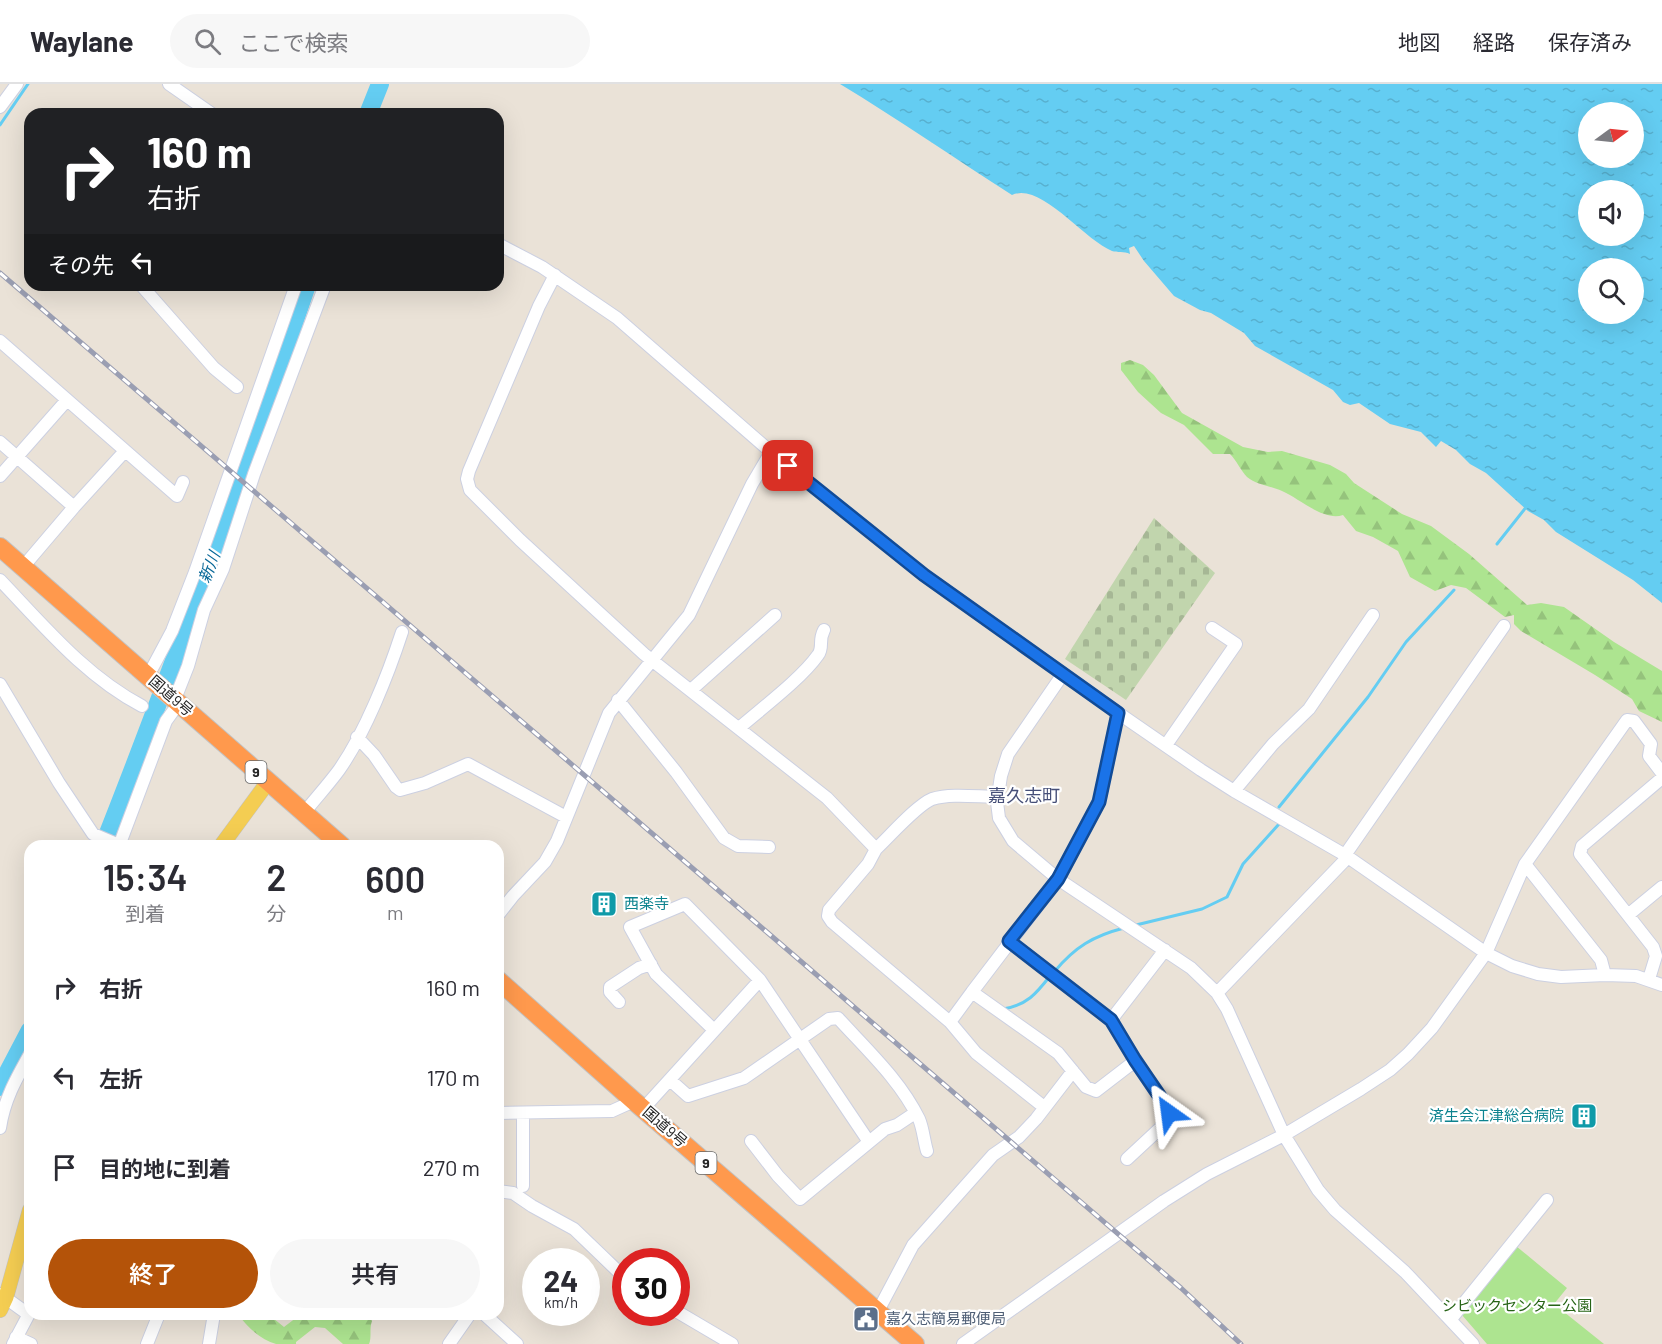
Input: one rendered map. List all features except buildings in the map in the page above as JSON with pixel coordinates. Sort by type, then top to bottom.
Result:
[{"type":"highway","name":"国道9号","points":[[0,547],[335,840]]},
{"type":"highway","name":"国道9号","points":[[504,985],[638,1105],[915,1344]]},
{"type":"main road","points":[[225,840],[268,782]]},
{"type":"main road","points":[[2,1300],[24,1229]]},
{"type":"street","points":[[0,107],[17,84]]},
{"type":"street","points":[[169,84],[203,108]]},
{"type":"street","points":[[504,247],[555,275],[635,333],[771,452],[924,575],[1118,713],[1234,791],[1347,856],[1486,953],[1512,966],[1538,974],[1561,977],[1636,976],[1662,985]]},
{"type":"street","points":[[555,275],[539,306],[467,479],[470,490],[644,654],[827,798],[876,849]]},
{"type":"street","points":[[146,291],[214,368],[237,387]]},
{"type":"street","points":[[151,678],[195,572],[294,291]]},
{"type":"street","points":[[120,840],[188,666],[204,610],[223,569],[254,474],[323,291]]},
{"type":"street","points":[[0,341],[177,496],[183,482]]},
{"type":"street","points":[[0,476],[67,400]]},
{"type":"street","points":[[0,442],[74,507]]},
{"type":"street","points":[[23,567],[125,451]]},
{"type":"street","points":[[504,907],[544,862],[566,817],[609,713],[689,615],[752,484],[771,452]]},
{"type":"street","points":[[0,580],[84,667],[113,689],[142,706]]},
{"type":"street","points":[[691,690],[775,615]]},
{"type":"street","points":[[1234,791],[1273,744],[1309,709],[1373,615]]},
{"type":"street","points":[[1216,993],[1347,856],[1504,626]]},
{"type":"street","points":[[1166,745],[1236,644],[1212,628]]},
{"type":"street","points":[[739,728],[817,656],[821,649],[820,638],[824,630]]},
{"type":"street","points":[[304,813],[339,769],[357,737],[393,662],[402,633]]},
{"type":"street","points":[[1063,674],[1008,754],[1001,776],[998,797],[999,818],[1013,841],[1058,879],[1191,968],[1216,993],[1227,1009],[1284,1135],[1305,1172],[1335,1210],[1406,1272],[1473,1344]]},
{"type":"street","points":[[0,684],[73,805],[96,836],[106,840]]},
{"type":"street","points":[[618,700],[676,772],[724,838],[738,846],[769,848]]},
{"type":"street","points":[[950,1022],[1058,879],[1099,802],[1118,713]]},
{"type":"street","points":[[963,1344],[1164,1201],[1207,1174],[1284,1135],[1362,1089],[1390,1070],[1408,1054],[1432,1028],[1486,953],[1524,864],[1627,720],[1634,721],[1651,744],[1649,756],[1662,773]]},
{"type":"street","points":[[357,737],[374,755],[400,790],[425,783],[468,764],[566,817]]},
{"type":"street","points":[[1649,979],[1659,955],[1580,854],[1582,846],[1662,778]]},
{"type":"street","points":[[998,797],[954,796],[933,799],[923,804],[876,849],[868,864],[829,910],[828,916],[832,922],[950,1022],[976,1053],[1044,1107]]},
{"type":"street","points":[[1524,864],[1601,960],[1605,975]]},
{"type":"street","points":[[1628,915],[1662,887]]},
{"type":"street","points":[[714,1030],[656,975],[630,927],[685,904],[760,980],[869,1142]]},
{"type":"street","points":[[1009,941],[1111,1020],[1167,1107],[1169,1120],[1127,1159]]},
{"type":"street","points":[[1111,1020],[1165,950]]},
{"type":"street","points":[[619,1002],[610,992],[610,987],[639,968],[651,964]]},
{"type":"street","points":[[504,1113],[612,1111],[638,1105],[670,1080],[760,980]]},
{"type":"street","points":[[972,992],[1058,1053],[1086,1087],[1096,1091],[1135,1060]]},
{"type":"street","points":[[670,1080],[688,1096],[744,1078],[829,1019],[838,1018],[890,1075],[919,1120],[927,1151]]},
{"type":"street","points":[[0,1128],[3,1107],[24,1065]]},
{"type":"street","points":[[878,1311],[913,1245],[993,1155],[1019,1137],[1073,1071]]},
{"type":"street","points":[[523,1113],[524,1186]]},
{"type":"street","points":[[751,1141],[778,1176],[800,1199],[885,1129],[897,1125],[915,1113]]},
{"type":"street","points":[[504,1192],[513,1193],[574,1229],[612,1266]]},
{"type":"street","points":[[1451,1319],[1547,1200]]},
{"type":"street","points":[[2,1300],[24,1311]]},
{"type":"street","points":[[690,1319],[732,1344]]},
{"type":"street","points":[[25,1320],[15,1340],[31,1344]]},
{"type":"street","points":[[147,1344],[157,1320]]},
{"type":"street","points":[[209,1344],[213,1320]]},
{"type":"street","points":[[449,1344],[466,1320]]},
{"type":"street","points":[[490,1320],[516,1344]]},
{"type":"green space","points":[[1130,360],[1143,365],[1154,375],[1182,413],[1243,447],[1268,452],[1282,451],[1330,465],[1402,514],[1431,526],[1469,554],[1527,605],[1541,603],[1564,607],[1614,642],[1662,671],[1662,722],[1639,711],[1632,699],[1521,631],[1514,624],[1514,615],[1505,617],[1466,588],[1451,585],[1435,591],[1410,577],[1398,551],[1373,537],[1356,531],[1343,515],[1328,515],[1320,512],[1282,491],[1251,480],[1230,454],[1213,454],[1184,425],[1161,413],[1138,392],[1121,370],[1121,363]]},
{"type":"green space","points":[[1154,518],[1215,573],[1126,700],[1065,659]]},
{"type":"green space","name":"シビックセンター公園","points":[[1516,1246],[1567,1288],[1554,1304],[1604,1344],[1487,1344],[1462,1315]]},
{"type":"green space","points":[[243,1320],[275,1320],[284,1327],[293,1320],[372,1321],[369,1344],[343,1344],[325,1328],[315,1327],[296,1344],[276,1344],[265,1339]]},
{"type":"water","points":[[840,84],[1662,84],[1662,603],[1633,580],[1556,532],[1544,520],[1528,511],[1486,473],[1470,464],[1456,450],[1441,441],[1436,447],[1421,432],[1390,424],[1359,403],[1350,405],[1343,402],[1333,390],[1255,346],[1244,333],[1211,313],[1200,310],[1174,296],[1134,246],[1129,248],[1130,254],[1112,251],[1049,204],[1023,193],[1012,195]]},
{"type":"waterway","points":[[0,125],[28,84]]},
{"type":"waterway","name":"新川","points":[[370,108],[380,84]]},
{"type":"waterway","name":"新川","points":[[105,840],[208,567],[305,291]]},
{"type":"waterway","points":[[1497,544],[1527,506]]},
{"type":"waterway","points":[[1279,807],[1368,697],[1406,642],[1454,590]]},
{"type":"waterway","points":[[1136,925],[1202,909],[1227,897],[1243,864],[1279,824]]},
{"type":"waterway","points":[[1055,971],[1070,955],[1085,944],[1124,928]]},
{"type":"waterway","points":[[1003,1009],[1025,1002],[1050,976]]},
{"type":"waterway","name":"新川","points":[[0,1087],[24,1041]]},
{"type":"railway","points":[[0,273],[1181,1288],[1241,1344]]},
{"type":"place","name":"西楽寺","points":[[604,904]]},
{"type":"place","name":"済生会江津総合病院","points":[[1584,1116]]},
{"type":"place","name":"嘉久志簡易郵便局","points":[[866,1319]]},
{"type":"district","name":"嘉久志町","points":[[1024,796]]},
{"type":"route","points":[[788,466],[924,575],[1118,713],[1099,802],[1058,879],[1009,941],[1111,1020],[1169,1113]]}]
